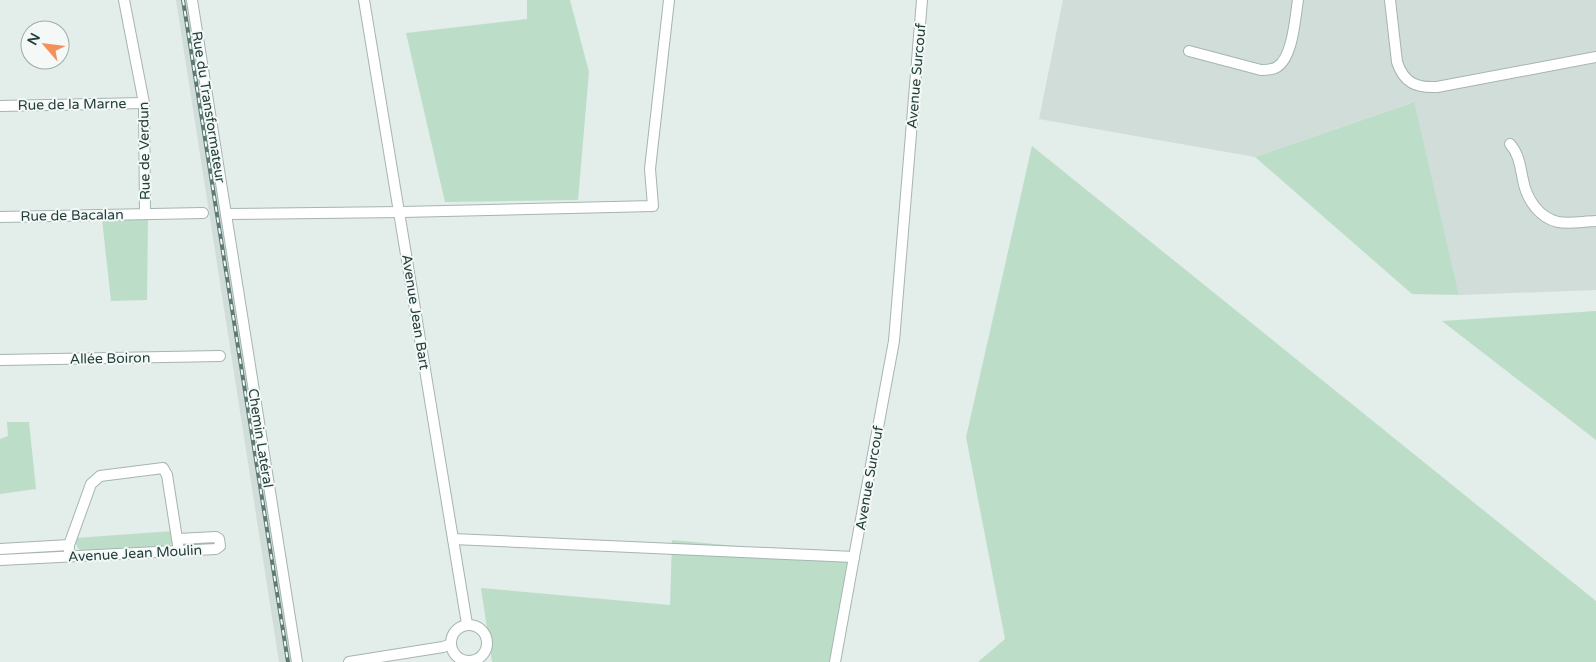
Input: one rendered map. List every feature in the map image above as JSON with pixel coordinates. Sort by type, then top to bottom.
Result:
[{"type":"street","name":"Rue de Verdun","points":[[124,0],[144,103],[145,214]]},
{"type":"street","name":"Rue du Transformateur","points":[[192,0],[226,214]]},
{"type":"street","name":"Avenue Jean Bart","points":[[364,0],[467,624]]},
{"type":"street","points":[[226,214],[653,206],[650,169],[669,0]]},
{"type":"street","name":"Avenue Surcouf","points":[[835,662],[894,341],[922,0]]},
{"type":"street","points":[[1189,51],[1262,70],[1272,70],[1284,60],[1288,51],[1298,0]]},
{"type":"street","points":[[1390,0],[1397,62],[1400,72],[1405,78],[1418,86],[1437,87],[1596,57]]},
{"type":"street","name":"Rue de la Marne","points":[[0,106],[144,103]]},
{"type":"street","points":[[1510,144],[1518,154],[1525,193],[1542,216],[1553,222],[1596,221]]},
{"type":"street","name":"Rue de Bacalan","points":[[0,217],[203,213]]},
{"type":"street","name":"Chemin Latéral","points":[[226,214],[297,662]]},
{"type":"street","name":"Allée Boiron","points":[[0,360],[220,356]]},
{"type":"street","points":[[69,556],[69,545],[91,484],[95,479],[100,476],[163,468],[167,474],[178,539],[178,551]]},
{"type":"street","name":"Avenue Jean Moulin","points":[[0,560],[216,549],[220,546],[220,541],[216,537],[178,539]]},
{"type":"street","points":[[453,539],[854,557]]},
{"type":"street","points":[[0,549],[69,545]]},
{"type":"street","points":[[467,624],[478,626],[486,635],[487,647],[485,653],[475,661],[459,658],[451,644],[453,633],[467,624]]},
{"type":"street","points":[[349,662],[443,647],[451,644]]},
{"type":"shaded area","points":[[176,0],[187,0],[292,662],[279,662]]},
{"type":"shaded area","points":[[1063,0],[1596,0],[1596,290],[1459,295],[1413,102],[1255,157],[1039,119]]},
{"type":"green space","points":[[527,0],[570,0],[589,72],[578,200],[445,202],[406,33],[527,19]]},
{"type":"green space","points":[[1414,102],[1459,295],[1412,294],[1255,157]]},
{"type":"green space","points":[[1032,146],[1596,601],[1596,662],[978,662],[1005,639],[966,437]]},
{"type":"green space","points":[[148,218],[147,300],[111,301],[102,219]]},
{"type":"green space","points":[[1596,311],[1596,440],[1442,321]]},
{"type":"green space","points":[[7,422],[29,422],[36,489],[0,494],[0,439],[8,436]]},
{"type":"green space","points":[[173,531],[174,541],[168,547],[82,552],[76,542],[76,538]]},
{"type":"green space","points":[[672,540],[854,557],[835,662],[492,662],[481,588],[670,605]]},
{"type":"railway","points":[[183,0],[288,662]]}]
